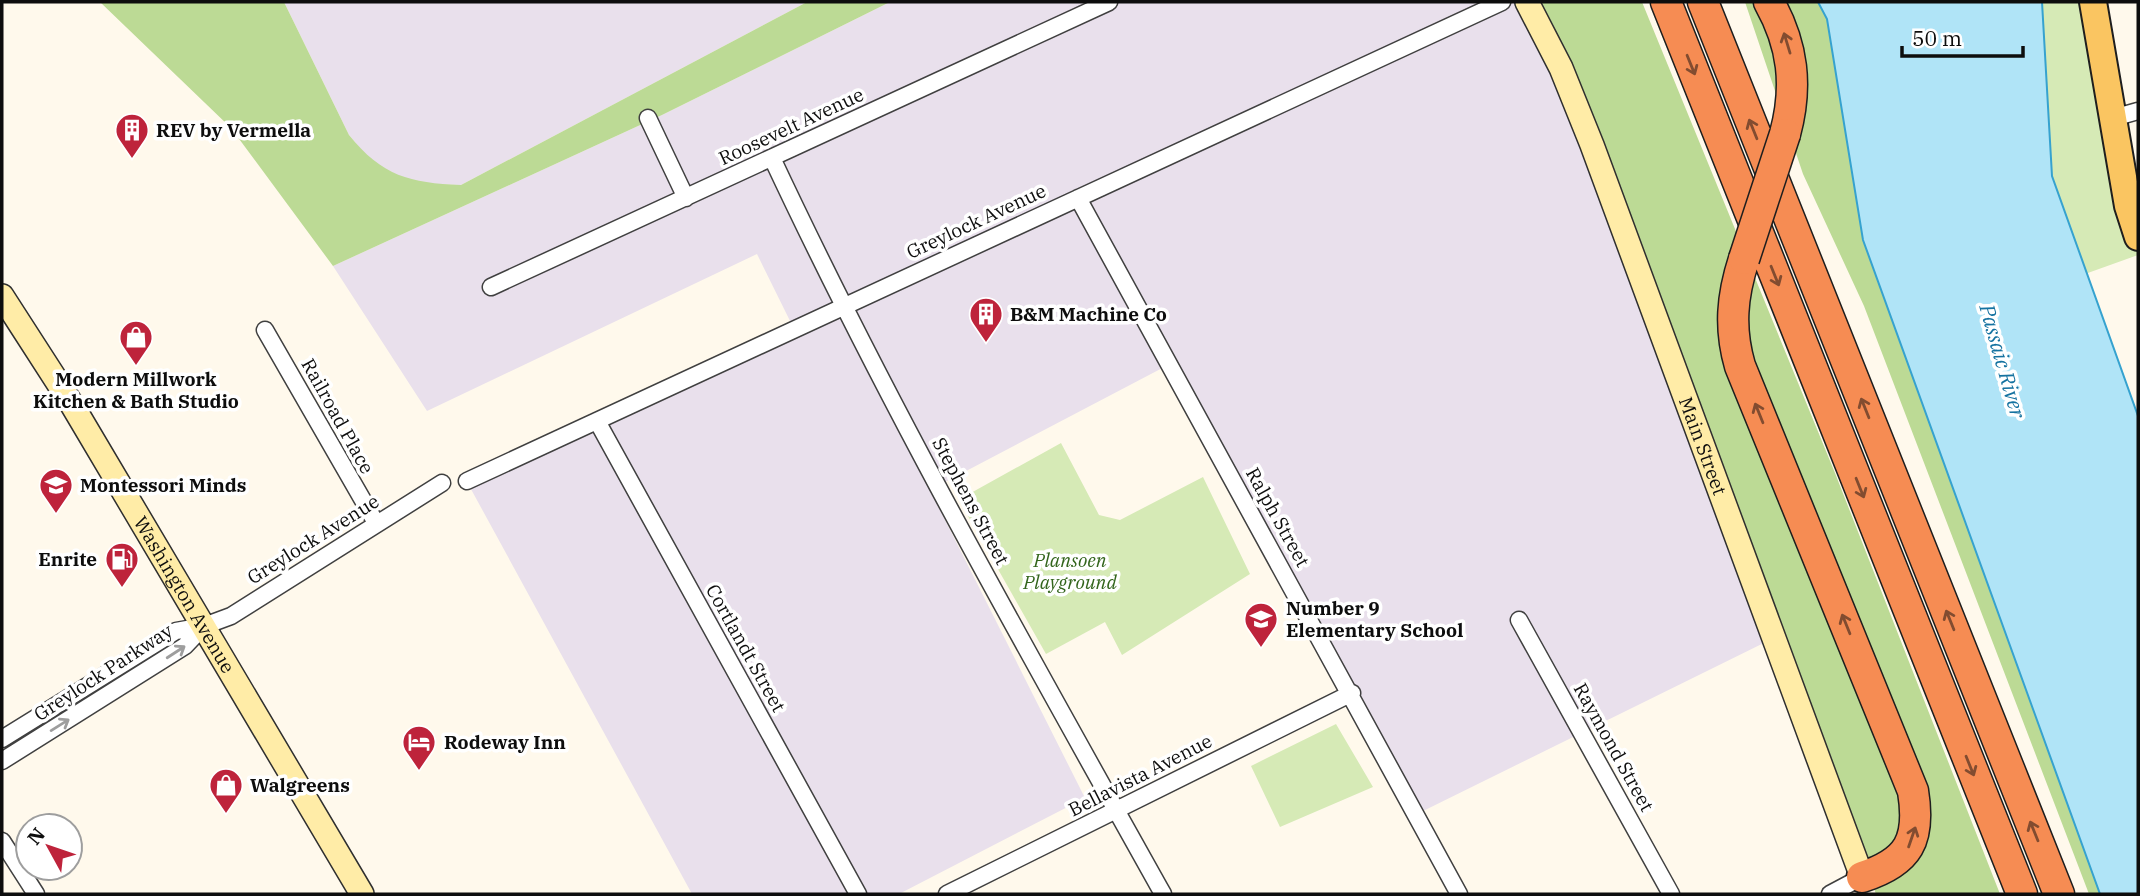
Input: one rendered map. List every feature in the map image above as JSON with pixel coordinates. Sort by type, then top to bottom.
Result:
[{"type":"highway","points":[[1666,2],[2020,894]]},
{"type":"highway","points":[[1703,2],[2059,894]]},
{"type":"highway","points":[[1769,2],[1787,39],[1792,58],[1793,95],[1785,134],[1737,281],[1732,324],[1740,366],[1913,791],[1915,828],[1910,846],[1900,860],[1865,886]]},
{"type":"main road","points":[[2093,2],[2126,114],[2128,206],[2138,237]]},
{"type":"street","name":"Roosevelt Avenue","points":[[491,287],[1109,2]]},
{"type":"street","name":"Greylock Avenue","points":[[467,481],[1502,2]]},
{"type":"street","name":"Main Street","points":[[1527,2],[1582,120],[1865,886]]},
{"type":"street","points":[[648,118],[686,198]]},
{"type":"street","name":"Stephens Street","points":[[772,158],[841,306],[1163,894]]},
{"type":"street","name":"Ralph Street","points":[[1078,198],[1352,693],[1459,894]]},
{"type":"street","name":"Washington Avenue","points":[[2,296],[58,383],[362,894]]},
{"type":"street","name":"Railroad Place","points":[[265,330],[376,523]]},
{"type":"street","name":"Cortlandt Street","points":[[597,421],[858,894]]},
{"type":"street","name":"Greylock Avenue","points":[[204,626],[230,616],[442,482]]},
{"type":"street","name":"Raymond Street","points":[[1519,620],[1671,894]]},
{"type":"street","name":"Greylock Parkway","points":[[2,739],[176,631],[204,626]]},
{"type":"street","name":"Greylock Parkway","points":[[2,761],[185,646],[204,626]]},
{"type":"street","name":"Bellavista Avenue","points":[[947,894],[1352,693]]},
{"type":"street","points":[[2,841],[36,894]]},
{"type":"street","points":[[1830,894],[1865,886]]},
{"type":"shaded area","points":[[284,2],[807,2],[461,185],[427,184],[401,177],[381,167],[364,153],[349,135]]},
{"type":"shaded area","points":[[890,2],[1531,2],[1778,636],[1417,814],[1170,364],[930,490],[1085,798],[899,894],[692,894],[466,480],[793,327],[757,254],[427,411],[333,266],[662,115]]},
{"type":"green space","points":[[100,2],[284,2],[349,135],[361,149],[373,160],[398,175],[427,182],[461,185],[807,2],[890,2],[662,115],[333,266],[231,128]]},
{"type":"green space","points":[[1531,2],[1642,2],[1835,473],[2000,894],[1876,894]]},
{"type":"green space","points":[[1745,2],[1818,2],[1827,19],[1863,240],[2100,894],[2089,894],[1864,306],[1803,174]]},
{"type":"green space","points":[[2042,2],[2093,2],[2138,237],[2138,255],[2085,274],[2052,176]]},
{"type":"green space","name":"Plansoen Playground","points":[[1061,443],[1099,515],[1120,520],[1203,477],[1250,574],[1122,655],[1105,622],[1046,654],[960,502],[969,494]]},
{"type":"green space","points":[[1336,724],[1373,787],[1280,827],[1251,766]]},
{"type":"water","name":"Passaic River","points":[[1818,2],[2042,2],[2052,176],[2138,416],[2138,894],[2100,894],[1863,240],[1827,19]]},
{"type":"place","name":"REV by Vermella","points":[[132,160]]},
{"type":"place","name":"B&M Machine Co","points":[[986,344]]},
{"type":"place","name":"Modern Millwork Kitchen & Bath Studio","points":[[136,367]]},
{"type":"place","name":"Montessori Minds","points":[[56,515]]},
{"type":"place","name":"Enrite","points":[[122,589]]},
{"type":"place","name":"Number 9 Elementary School","points":[[1261,649]]},
{"type":"place","name":"Rodeway Inn","points":[[419,772]]},
{"type":"place","name":"Walgreens","points":[[226,815]]}]
